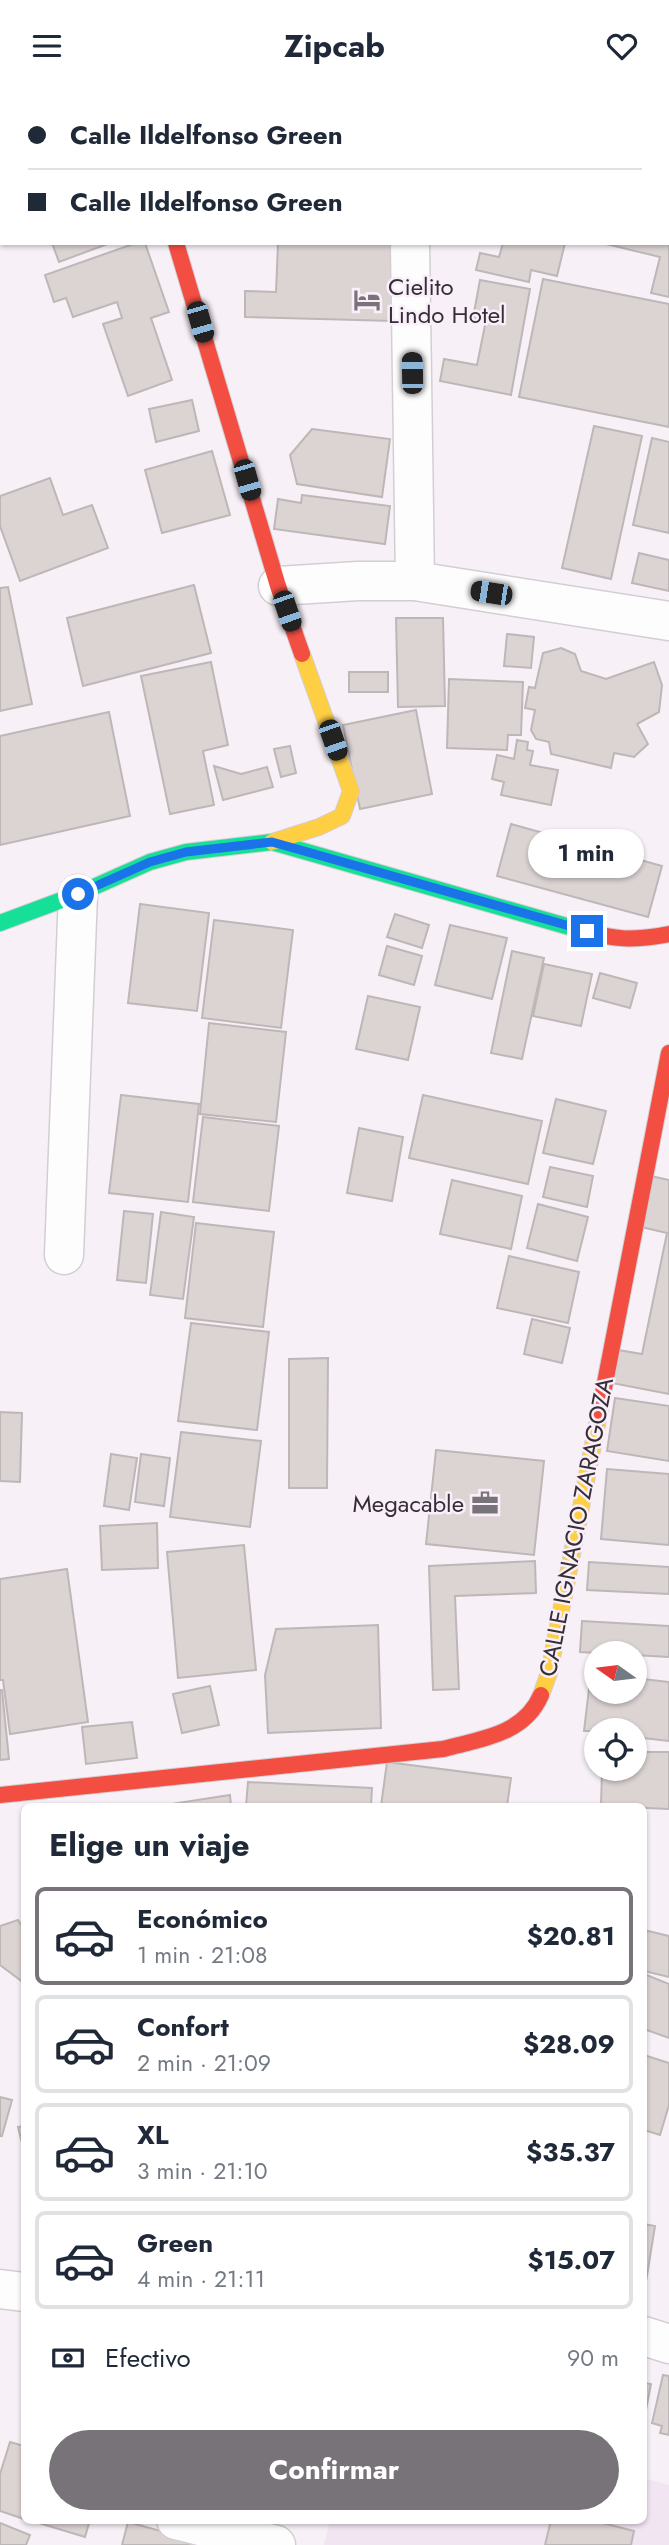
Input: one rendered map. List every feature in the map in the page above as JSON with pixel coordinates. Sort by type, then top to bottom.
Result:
[{"type":"street","points":[[0,923],[78,894],[150,862],[186,852],[272,842],[319,827],[342,816],[351,791],[278,586],[177,245]]},
{"type":"street","points":[[410,245],[415,581]]},
{"type":"street","points":[[278,586],[415,581],[669,621]]},
{"type":"street","points":[[272,842],[614,939],[642,939],[669,934]]},
{"type":"street","points":[[64,1255],[78,894]]},
{"type":"street","name":"CALLE IGNACIO ZARAGOZA","points":[[0,1795],[443,1749],[507,1731],[528,1718],[539,1702],[549,1673],[669,1053]]},
{"type":"street","points":[[0,2289],[21,2292]]},
{"type":"street","points":[[647,2337],[669,2344]]},
{"type":"street","points":[[192,2524],[279,2545],[287,2524]]},
{"type":"shaded area","points":[[647,2479],[669,2485],[669,2545],[324,2545],[329,2524],[647,2524]]},
{"type":"building","points":[[53,245],[105,245],[59,262]]},
{"type":"building","points":[[130,245],[146,245],[169,312],[151,318],[172,380],[128,396],[103,324],[122,318],[117,302],[73,317],[66,298],[54,302],[45,275]]},
{"type":"building","points":[[278,245],[395,245],[393,321],[245,317],[245,291],[276,292]]},
{"type":"building","points":[[502,245],[565,245],[557,276],[531,270],[529,282],[476,270],[480,253],[499,257]]},
{"type":"building","points":[[610,245],[669,245],[669,297],[651,293],[660,257]]},
{"type":"building","points":[[543,279],[669,304],[669,427],[519,397]]},
{"type":"building","points":[[480,280],[530,289],[511,395],[440,381],[444,359],[477,365],[486,320],[473,318]]},
{"type":"building","points":[[192,400],[199,431],[156,442],[149,409]]},
{"type":"building","points":[[594,426],[642,436],[611,579],[562,568]]},
{"type":"building","points":[[312,429],[390,439],[382,497],[297,484],[290,455]]},
{"type":"building","points":[[652,438],[669,442],[669,533],[633,525]]},
{"type":"building","points":[[212,451],[230,515],[162,533],[145,470]]},
{"type":"building","points":[[50,478],[63,515],[92,505],[108,548],[20,581],[0,526],[0,496]]},
{"type":"building","points":[[302,495],[390,506],[385,544],[274,529],[278,499],[301,503]]},
{"type":"building","points":[[639,553],[669,560],[669,591],[632,583]]},
{"type":"building","points":[[194,585],[211,653],[83,686],[67,618]]},
{"type":"building","points":[[8,587],[32,704],[0,711],[0,588]]},
{"type":"building","points":[[396,618],[443,618],[445,706],[398,707]]},
{"type":"building","points":[[507,634],[534,637],[531,668],[504,666]]},
{"type":"building","points":[[561,648],[575,654],[581,671],[606,679],[654,662],[662,685],[659,712],[637,724],[648,744],[634,757],[614,753],[611,768],[551,754],[549,742],[536,739],[531,730],[535,710],[525,708],[529,687],[535,688],[543,653]]},
{"type":"building","points":[[211,662],[228,745],[203,751],[214,805],[170,814],[141,676]]},
{"type":"building","points":[[349,672],[388,672],[388,692],[349,692]]},
{"type":"building","points":[[449,679],[523,682],[521,735],[508,735],[507,750],[447,748]]},
{"type":"building","points":[[416,710],[432,794],[360,809],[343,725]]},
{"type":"building","points":[[109,712],[130,816],[0,845],[0,736]]},
{"type":"building","points":[[517,740],[528,742],[527,750],[533,751],[530,765],[558,770],[551,805],[501,795],[504,782],[492,779],[497,755],[514,759]]},
{"type":"building","points":[[290,746],[296,773],[281,777],[274,749]]},
{"type":"building","points":[[214,766],[241,774],[267,767],[273,787],[223,800]]},
{"type":"building","points":[[511,824],[662,866],[648,917],[497,876]]},
{"type":"building","points":[[140,904],[209,913],[197,1011],[128,1003]]},
{"type":"building","points":[[395,914],[429,925],[422,948],[387,937]]},
{"type":"building","points":[[214,920],[293,930],[281,1028],[202,1018]]},
{"type":"building","points":[[450,925],[507,938],[492,999],[435,985]]},
{"type":"building","points":[[387,946],[422,956],[414,985],[379,975]]},
{"type":"building","points":[[512,951],[544,958],[522,1059],[491,1053]]},
{"type":"building","points":[[544,964],[592,974],[581,1026],[533,1016]]},
{"type":"building","points":[[600,973],[637,983],[630,1008],[593,998]]},
{"type":"building","points":[[368,996],[420,1007],[408,1060],[356,1049]]},
{"type":"building","points":[[209,1023],[286,1032],[276,1122],[200,1114]]},
{"type":"building","points":[[121,1095],[199,1104],[188,1202],[109,1193]]},
{"type":"building","points":[[423,1095],[542,1121],[528,1184],[409,1158]]},
{"type":"building","points":[[556,1099],[606,1111],[593,1164],[543,1153]]},
{"type":"building","points":[[203,1117],[279,1126],[269,1211],[193,1202]]},
{"type":"building","points":[[359,1128],[403,1137],[392,1201],[347,1193]]},
{"type":"building","points":[[550,1167],[593,1176],[587,1207],[543,1197]]},
{"type":"building","points":[[651,1176],[669,1180],[669,1394],[612,1383],[618,1350],[642,1354],[667,1233],[641,1227]]},
{"type":"building","points":[[452,1180],[522,1196],[511,1249],[440,1234]]},
{"type":"building","points":[[538,1204],[588,1217],[577,1261],[527,1248]]},
{"type":"building","points":[[124,1211],[153,1214],[146,1283],[117,1280]]},
{"type":"building","points":[[161,1212],[194,1217],[183,1299],[150,1295]]},
{"type":"building","points":[[196,1223],[274,1232],[263,1327],[185,1318]]},
{"type":"building","points":[[509,1256],[579,1272],[568,1323],[497,1308]]},
{"type":"building","points":[[532,1319],[570,1328],[562,1363],[524,1354]]},
{"type":"building","points":[[191,1323],[269,1332],[257,1430],[178,1421]]},
{"type":"building","points":[[328,1358],[327,1488],[289,1488],[289,1359]]},
{"type":"building","points":[[615,1398],[669,1406],[669,1461],[607,1451]]},
{"type":"building","points":[[0,1412],[22,1413],[20,1482],[0,1481]]},
{"type":"building","points":[[181,1432],[261,1441],[250,1527],[170,1517]]},
{"type":"building","name":"Megacable","points":[[436,1450],[544,1461],[534,1555],[426,1544]]},
{"type":"building","points":[[111,1454],[137,1458],[129,1510],[104,1506]]},
{"type":"building","points":[[141,1454],[170,1458],[164,1506],[135,1502]]},
{"type":"building","points":[[607,1469],[669,1474],[669,1545],[601,1539]]},
{"type":"building","points":[[157,1523],[158,1568],[102,1570],[100,1526]]},
{"type":"building","points":[[244,1545],[256,1670],[178,1678],[167,1552]]},
{"type":"building","points":[[535,1561],[536,1593],[455,1596],[459,1689],[433,1690],[429,1566]]},
{"type":"building","points":[[589,1562],[669,1567],[669,1594],[587,1590]]},
{"type":"building","points":[[67,1569],[88,1722],[10,1734],[3,1680],[0,1680],[0,1579]]},
{"type":"building","points":[[582,1621],[669,1626],[669,1657],[648,1656],[648,1641],[584,1641],[584,1652],[580,1652]]},
{"type":"building","points":[[378,1625],[381,1728],[268,1733],[265,1675],[276,1629]]},
{"type":"building","points":[[648,1680],[669,1682],[669,1741],[647,1738],[647,1718],[586,1718],[587,1705],[648,1705]]},
{"type":"building","points":[[210,1686],[219,1725],[182,1733],[173,1694]]},
{"type":"building","points":[[0,1690],[9,1759],[0,1760]]},
{"type":"building","points":[[132,1722],[137,1758],[86,1764],[82,1727]]},
{"type":"building","points":[[647,1752],[669,1752],[669,1809],[647,1808],[647,1803],[601,1803],[602,1781],[647,1781]]},
{"type":"building","points":[[387,1762],[511,1778],[507,1803],[381,1803]]},
{"type":"building","points":[[248,1782],[372,1788],[371,1803],[246,1803]]},
{"type":"building","points":[[230,1795],[231,1803],[178,1803]]},
{"type":"building","points":[[18,1920],[21,1924],[21,1981],[0,1965],[0,1926]]},
{"type":"building","points":[[647,1931],[669,1936],[669,1977],[647,1972]]},
{"type":"building","points":[[647,1975],[669,1984],[669,2038],[647,2030]]},
{"type":"building","points":[[647,2056],[669,2063],[669,2105],[660,2135],[647,2131]]},
{"type":"building","points":[[0,2097],[12,2100],[2,2136],[0,2136]]},
{"type":"building","points":[[647,2225],[655,2226],[647,2275]]},
{"type":"building","points":[[663,2375],[669,2376],[669,2435],[660,2433],[662,2426],[652,2423]]},
{"type":"building","points":[[647,2383],[651,2384],[647,2405]]},
{"type":"building","points":[[10,2442],[21,2445],[21,2518],[0,2511],[0,2474]]},
{"type":"building","points":[[0,2523],[30,2535],[26,2545],[0,2545]]},
{"type":"building","points":[[42,2524],[89,2524],[85,2537]]},
{"type":"building","points":[[127,2524],[135,2524],[211,2545],[122,2545]]},
{"type":"building","points":[[550,2524],[607,2524],[634,2531],[631,2545],[545,2545]]},
{"type":"traffic: fast","points":[[0,923],[78,894],[150,862],[186,852],[272,842],[580,930]]},
{"type":"traffic: slow","points":[[272,842],[319,827],[342,816],[351,791],[302,654]]},
{"type":"traffic: slow","points":[[541,1695],[549,1673],[598,1419]]},
{"type":"traffic: jam","points":[[177,245],[278,586],[302,654]]},
{"type":"traffic: jam","points":[[580,930],[624,938],[669,934]]},
{"type":"traffic: jam","points":[[598,1419],[669,1053]]},
{"type":"traffic: jam","points":[[0,1795],[443,1749],[486,1738],[512,1727],[524,1719],[541,1695]]},
{"type":"place","name":"Cielito Lindo Hotel","points":[[367,300]]},
{"type":"place","name":"Megacable","points":[[485,1503]]},
{"type":"route","points":[[78,894],[150,862],[186,852],[272,842],[587,931]]}]
